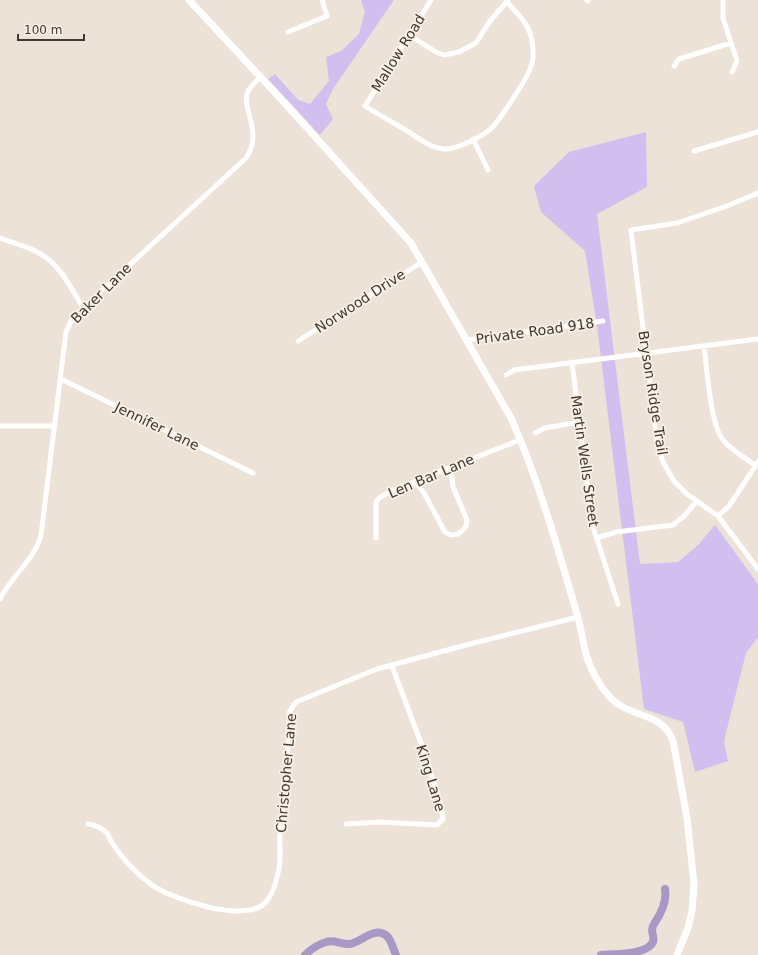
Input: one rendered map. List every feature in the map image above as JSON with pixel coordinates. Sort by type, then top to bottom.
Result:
[{"type":"street","points":[[189,0],[401,231],[416,251],[511,418],[550,525],[578,617],[584,649],[589,664],[606,692],[621,706],[660,723],[669,732],[673,741],[686,818],[694,884],[692,911],[688,928],[677,955]]},
{"type":"street","points":[[288,32],[327,16],[322,0]]},
{"type":"street","name":"Mallow Road","points":[[431,0],[364,106],[428,144],[440,149],[456,148],[474,139]]},
{"type":"street","points":[[723,0],[724,18],[737,61],[732,72]]},
{"type":"street","points":[[409,35],[436,52],[444,55],[459,52],[476,43],[490,21],[507,1],[528,26],[533,51],[533,61],[528,73],[488,132],[474,139],[488,170]]},
{"type":"street","points":[[674,66],[679,59],[731,43]]},
{"type":"street","name":"Baker Lane","points":[[0,600],[39,543],[67,329],[72,319],[83,308],[246,158],[252,148],[254,136],[246,102],[247,95],[260,77]]},
{"type":"street","points":[[694,151],[758,132]]},
{"type":"street","name":"Bryson Ridge Trail","points":[[758,193],[724,207],[677,222],[630,230],[657,442],[663,462],[674,481],[687,494],[718,516],[758,568]]},
{"type":"street","points":[[0,238],[30,249],[51,261],[63,275],[83,308]]},
{"type":"street","name":"Norwood Drive","points":[[298,341],[422,262]]},
{"type":"street","name":"Private Road 918","points":[[467,340],[603,321]]},
{"type":"street","points":[[506,375],[514,370],[758,339]]},
{"type":"street","points":[[704,346],[717,430],[723,441],[757,464],[729,506],[718,516]]},
{"type":"street","name":"Martin Wells Street","points":[[572,362],[592,524],[618,604]]},
{"type":"street","name":"Jennifer Lane","points":[[61,379],[253,473]]},
{"type":"street","points":[[535,433],[546,428],[580,422]]},
{"type":"street","points":[[0,426],[55,426]]},
{"type":"street","name":"Len Bar Lane","points":[[376,538],[376,506],[379,498],[393,490],[520,440]]},
{"type":"street","points":[[415,482],[424,493],[445,532],[451,535],[458,534],[466,526],[467,520],[453,487],[451,467]]},
{"type":"street","points":[[597,538],[616,532],[672,525],[684,516],[697,501]]},
{"type":"street","name":"Christopher Lane","points":[[88,824],[96,825],[107,833],[113,844],[137,872],[149,883],[162,890],[197,904],[219,909],[247,911],[259,908],[271,895],[279,869],[279,842],[291,709],[298,701],[377,669],[578,617]]},
{"type":"street","name":"King Lane","points":[[346,824],[379,822],[437,825],[443,819],[440,801],[422,746],[406,707],[392,666]]},
{"type":"shaded area","points":[[361,0],[394,0],[333,89],[326,104],[333,119],[320,135],[268,79],[275,74],[298,100],[310,104],[329,81],[326,57],[341,51],[359,34],[365,12]]},
{"type":"shaded area","points":[[646,132],[647,187],[597,214],[640,564],[678,562],[698,545],[715,525],[758,584],[758,637],[746,653],[724,741],[728,761],[695,772],[683,722],[644,709],[597,326],[585,251],[541,212],[534,186],[569,152]]},
{"type":"waterway","points":[[601,955],[637,952],[650,946],[653,942],[653,926],[663,907],[665,889]]},
{"type":"waterway","points":[[305,955],[320,944],[329,941],[350,944],[376,933],[384,934],[388,938],[392,943],[396,955]]}]
